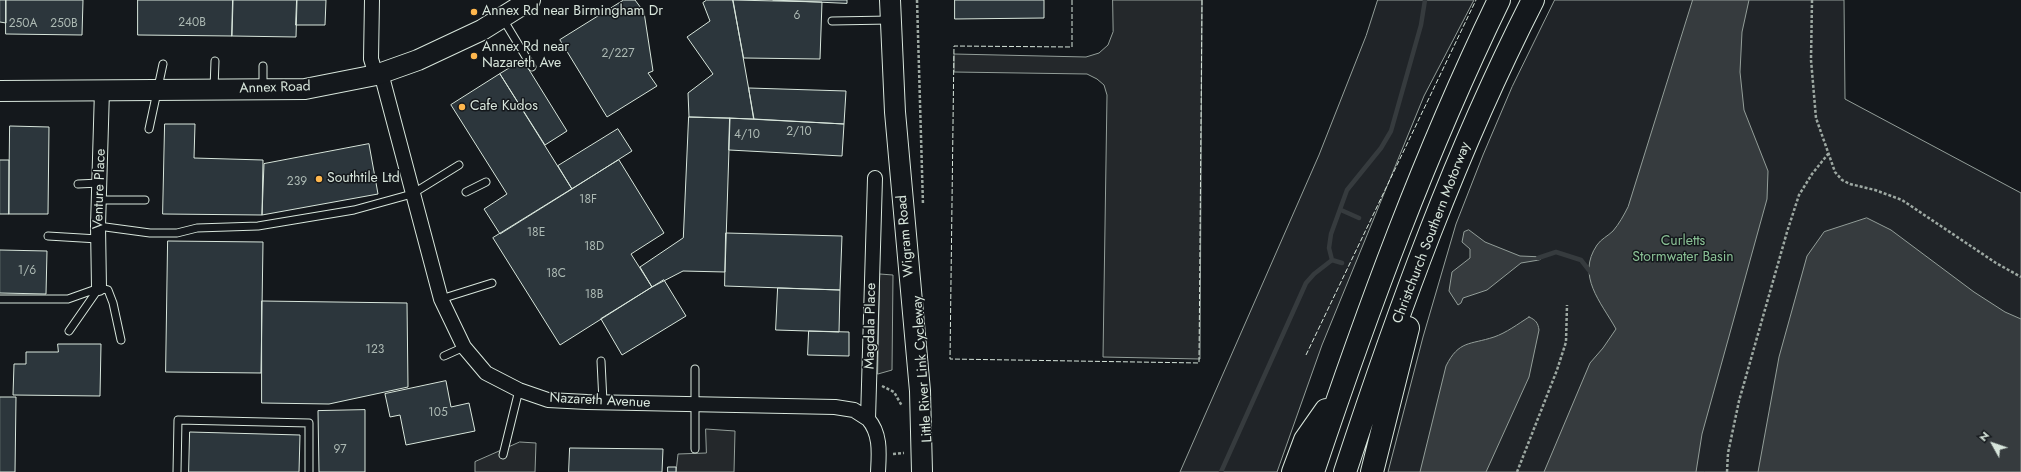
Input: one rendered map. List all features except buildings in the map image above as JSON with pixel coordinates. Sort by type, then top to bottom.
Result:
[{"type":"highway","points":[[1313,472],[1342,385],[1406,209],[1441,124],[1499,0]]},
{"type":"highway","name":"Christchurch Southern Motorway","points":[[1345,472],[1412,279],[1472,130],[1533,0]]},
{"type":"highway","points":[[1372,472],[1411,311],[1412,279]]},
{"type":"highway","points":[[1293,472],[1305,440],[1342,385]]},
{"type":"street","name":"Nazareth Avenue","points":[[372,0],[371,59],[378,74],[441,299],[464,347],[486,373],[520,390],[548,400],[835,407],[854,410],[868,419]]},
{"type":"street","name":"Annex Road","points":[[0,91],[305,89],[378,74],[418,60],[457,43],[502,18],[529,0]]},
{"type":"street","name":"Wigram Road","points":[[890,0],[895,112],[920,391],[922,472]]},
{"type":"street","name":"Venture Place","points":[[99,288],[98,232],[102,90]]},
{"type":"street","name":"Magdala Place","points":[[875,178],[868,419],[878,438],[878,472]]},
{"type":"lane","points":[[502,18],[532,67]]},
{"type":"lane","points":[[832,21],[890,20]]},
{"type":"lane","points":[[214,90],[215,61]]},
{"type":"lane","points":[[149,128],[163,64]]},
{"type":"lane","points":[[263,66],[263,89]]},
{"type":"lane","points":[[48,236],[98,232],[177,233],[197,228],[258,226],[354,210],[412,194],[459,165]]},
{"type":"lane","points":[[466,192],[486,182]]},
{"type":"lane","points":[[78,184],[100,183]]},
{"type":"lane","points":[[100,200],[145,200]]},
{"type":"lane","points":[[441,299],[492,283]]},
{"type":"lane","points":[[69,331],[99,288]]},
{"type":"lane","points":[[0,299],[68,299],[99,288],[108,290],[113,303],[121,340]]},
{"type":"lane","points":[[444,356],[464,347]]},
{"type":"lane","points":[[600,361],[603,402]]},
{"type":"lane","points":[[695,369],[695,449]]},
{"type":"lane","points":[[503,455],[520,390]]},
{"type":"lane","points":[[177,472],[178,420],[309,423],[309,472]]},
{"type":"path","points":[[917,0],[923,207]]},
{"type":"path","points":[[1812,0],[1811,60],[1816,118],[1835,172],[1842,180],[1902,200],[1996,264],[2021,277]]},
{"type":"path","points":[[1727,472],[1728,452],[1739,401],[1787,232],[1799,195],[1812,174],[1828,154]]},
{"type":"path","points":[[1517,472],[1557,370],[1566,342],[1567,305]]},
{"type":"green space","points":[[1378,0],[1474,0],[1424,96],[1322,345],[1277,472],[1180,472],[1319,155],[1366,36]]},
{"type":"green space","name":"Curletts Stormwater Basin","points":[[1555,0],[1844,0],[1845,99],[2021,193],[2021,472],[1388,472],[1423,337],[1456,224],[1512,87]]},
{"type":"shaded area","points":[[1113,0],[1202,0],[1200,359],[1103,357],[1107,95],[1104,85],[1097,79],[1087,74],[954,72],[954,54],[1086,57],[1099,53],[1108,45],[1113,32]]},
{"type":"shaded area","points":[[1693,0],[1749,0],[1742,32],[1740,72],[1744,110],[1768,171],[1767,199],[1702,434],[1696,472],[1544,472],[1590,363],[1603,348],[1616,329],[1593,288],[1589,267],[1591,256],[1597,245],[1615,228],[1628,207]]},
{"type":"shaded area","points":[[1867,218],[1891,230],[1974,292],[2005,312],[2021,319],[2021,472],[1758,472],[1779,357],[1807,256],[1824,232]]},
{"type":"shaded area","points":[[1469,230],[1485,242],[1520,256],[1544,257],[1539,260],[1521,263],[1487,290],[1463,298],[1461,303],[1458,305],[1449,291],[1452,272],[1470,258],[1470,249],[1462,242],[1464,232]]},
{"type":"shaded area","points":[[880,274],[893,275],[892,370],[878,374]]},
{"type":"shaded area","points":[[1529,317],[1536,322],[1539,330],[1529,377],[1486,472],[1420,472],[1446,366],[1451,358],[1456,352],[1466,345],[1498,335]]},
{"type":"shaded area","points":[[706,429],[735,431],[734,472],[676,472],[678,454],[706,453]]},
{"type":"shaded area","points":[[520,442],[536,443],[535,472],[475,472],[475,462]]},
{"type":"waterway","points":[[1332,260],[1329,248],[1331,234],[1347,190],[1381,148],[1391,131],[1421,25],[1425,0]]},
{"type":"waterway","points":[[1341,210],[1359,218]]},
{"type":"waterway","points":[[1538,258],[1556,252],[1581,260],[1592,274]]},
{"type":"waterway","points":[[1332,260],[1342,263]]},
{"type":"waterway","points":[[1221,472],[1306,283],[1314,274],[1332,260]]},
{"type":"fence","points":[[1072,0],[1072,47],[954,46],[950,359],[1199,363],[1202,0]]},
{"type":"fence","points":[[1306,355],[1476,0]]},
{"type":"place","name":"Annex Rd near Birmingham Dr","points":[[474,12]]},
{"type":"place","name":"Annex Rd near Nazareth Ave","points":[[474,56]]},
{"type":"place","name":"Cafe Kudos","points":[[462,107]]},
{"type":"place","name":"Southtile Ltd","points":[[319,179]]}]
